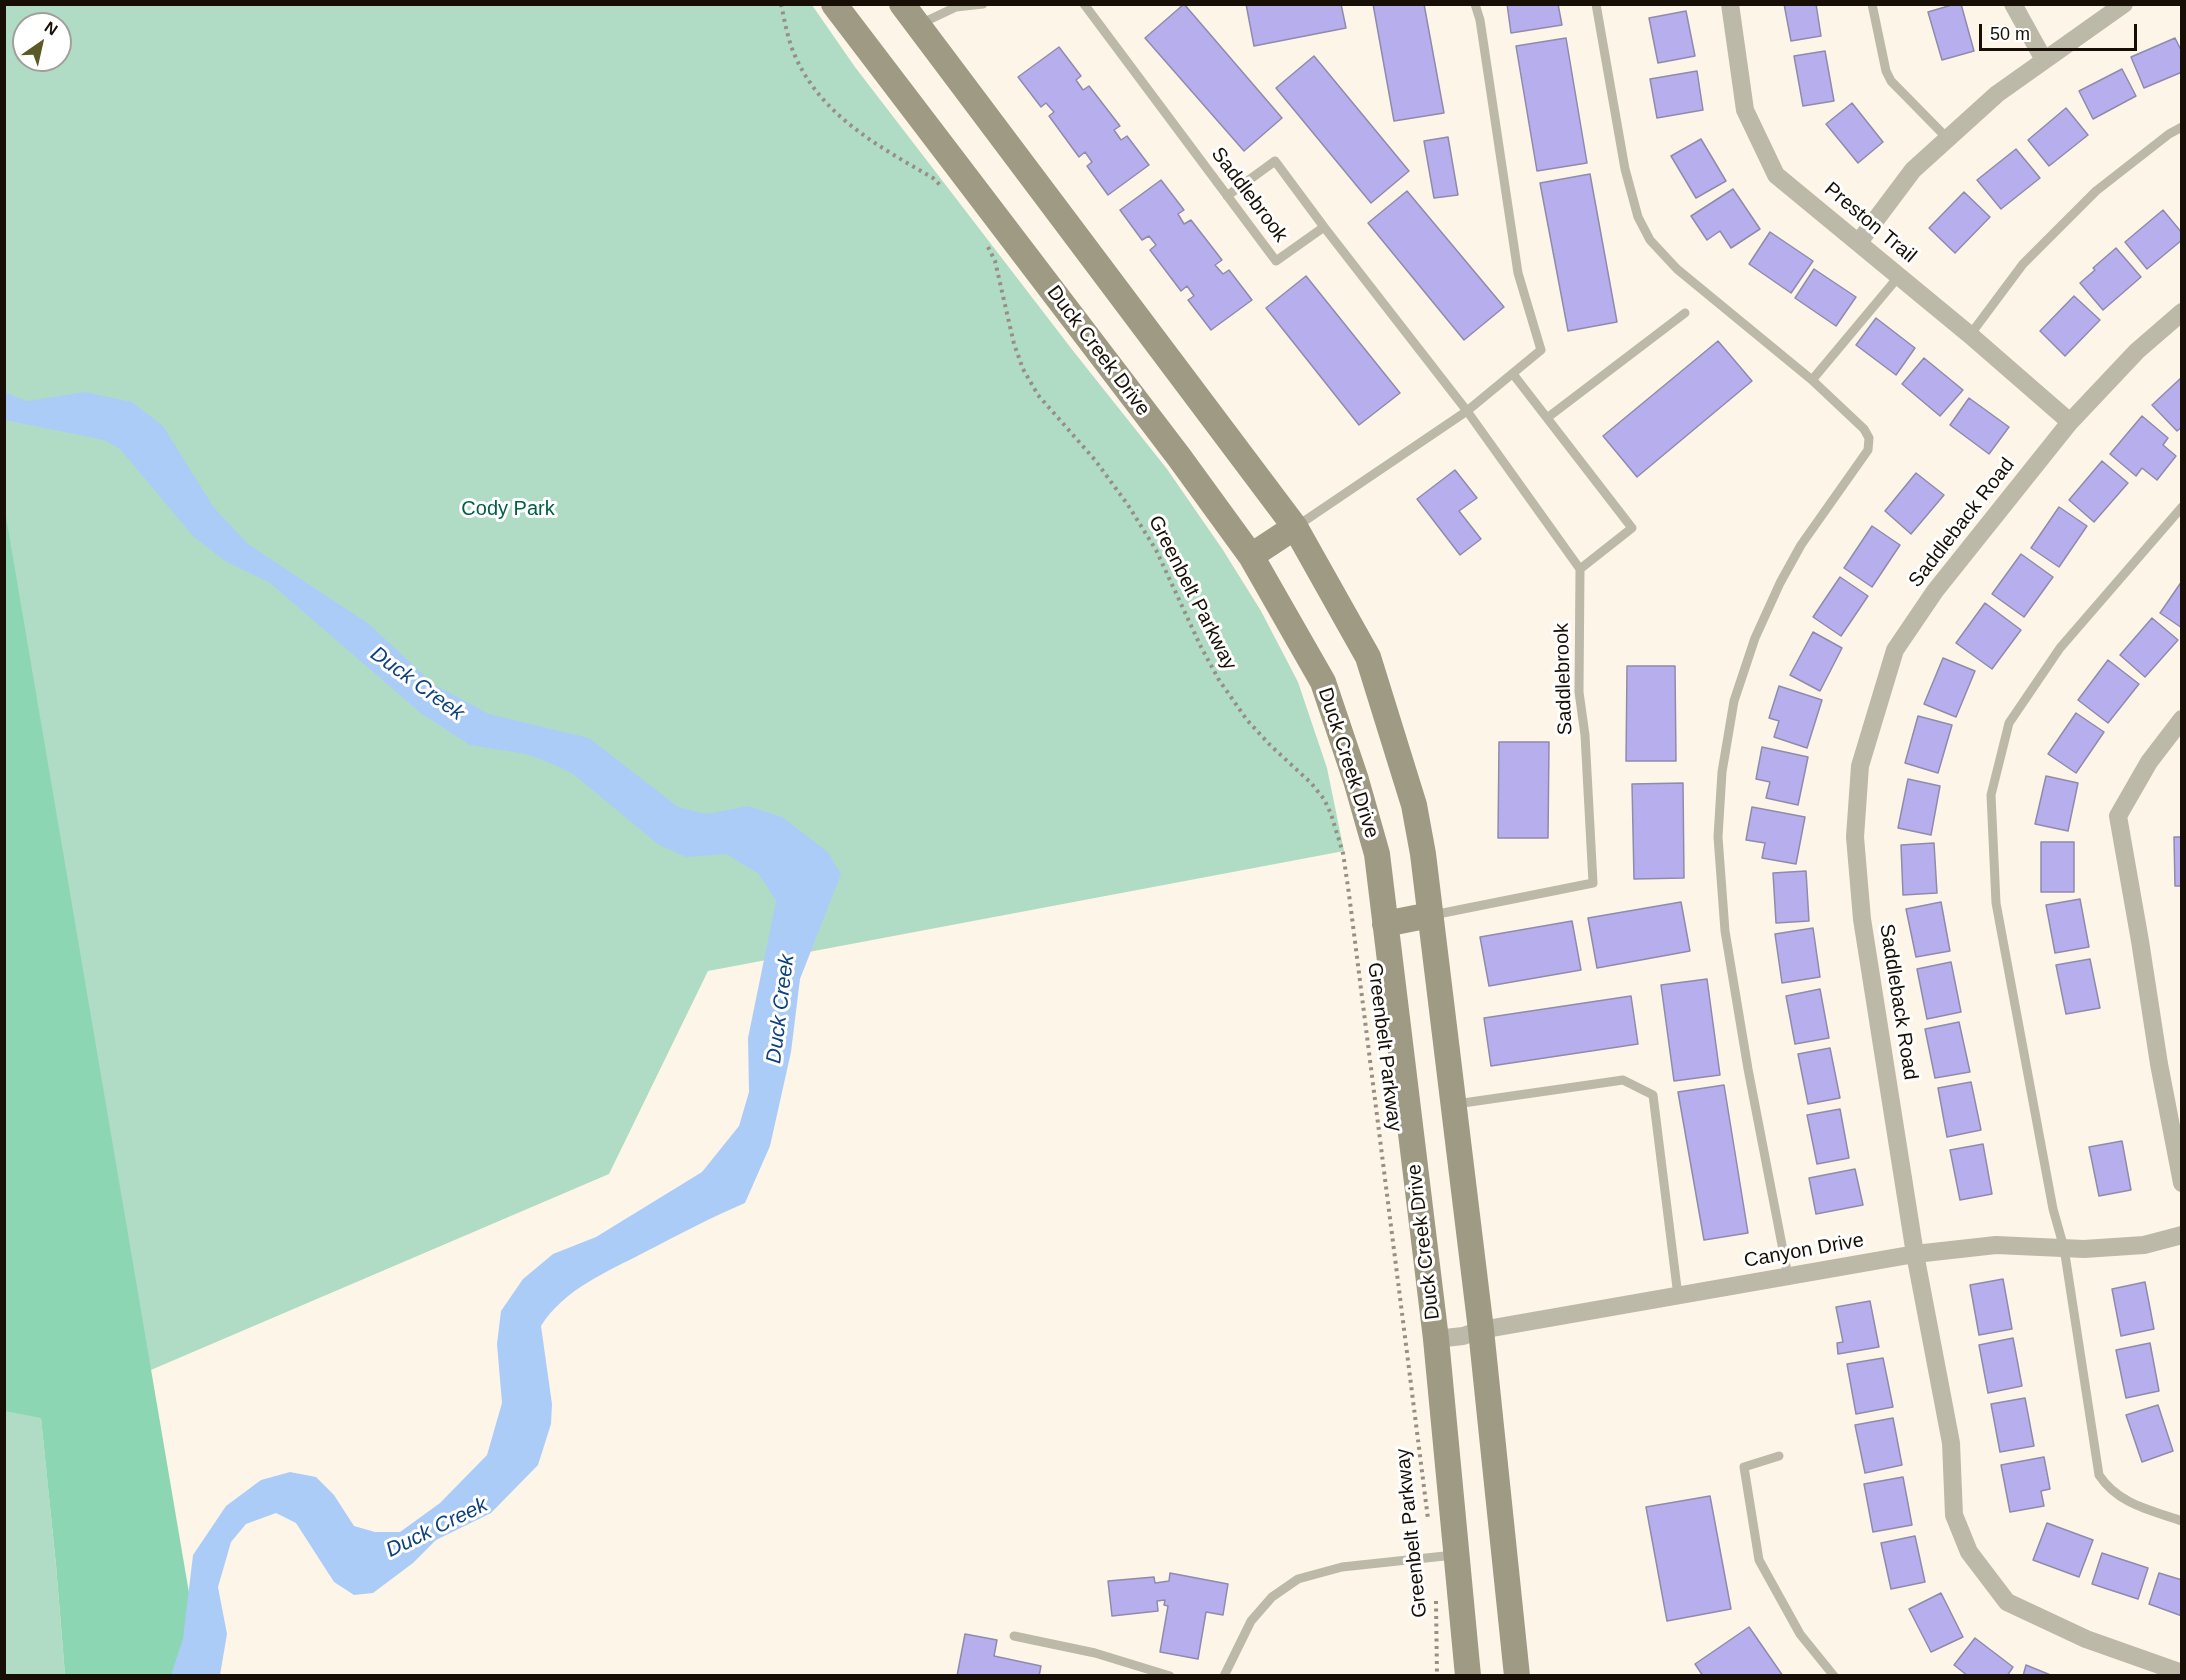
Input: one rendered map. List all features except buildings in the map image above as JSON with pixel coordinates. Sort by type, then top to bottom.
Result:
[{"type":"main road","name":"Duck Creek Drive","points":[[834,4],[1179,457],[1251,556],[1323,682],[1356,780],[1377,854],[1436,1339],[1468,1676]]},
{"type":"main road","points":[[902,4],[1295,527],[1368,657],[1414,805],[1430,915],[1481,1330],[1517,1676]]},
{"type":"main road","points":[[1251,556],[1295,527]]},
{"type":"main road","points":[[1385,924],[1430,915]]},
{"type":"street","name":"Preston Trail","points":[[1730,4],[1745,110],[1776,175],[1859,242],[2070,422]]},
{"type":"street","points":[[2013,4],[2044,60]]},
{"type":"street","points":[[1859,242],[1913,170],[1997,94],[2124,4]]},
{"type":"street","name":"Saddleback Road","points":[[2181,312],[2137,351],[2070,422],[1935,591],[1895,650],[1860,766],[1855,837],[1862,919],[1915,1254],[1951,1443],[1954,1515],[1969,1552],[2007,1602],[2086,1639],[2181,1673]]},
{"type":"street","points":[[2181,719],[2149,762],[2118,816],[2140,941],[2158,1064],[2181,1183]]},
{"type":"street","name":"Canyon Drive","points":[[1436,1339],[1915,1254],[1996,1245],[2084,1249],[2144,1245],[2181,1235]]},
{"type":"lane","points":[[918,24],[956,7],[983,4]]},
{"type":"lane","name":"Saddlebrook","points":[[1084,4],[1276,261],[1324,227]]},
{"type":"lane","points":[[1295,527],[1467,411],[1541,350],[1518,273],[1480,20],[1475,4]]},
{"type":"lane","points":[[1596,4],[1625,169],[1638,217],[1650,240],[1677,269],[1812,380],[1864,429],[1869,438],[1868,450],[1801,545],[1780,583],[1755,638],[1734,701],[1722,772],[1718,837],[1725,931],[1748,1069],[1788,1276]]},
{"type":"lane","points":[[1872,4],[1886,71],[1891,81],[1948,139]]},
{"type":"lane","points":[[1970,336],[2023,264],[2096,191],[2181,127]]},
{"type":"lane","points":[[1227,196],[1275,161],[1467,411],[1580,569],[1632,528],[1513,374]]},
{"type":"lane","points":[[1812,380],[1899,276]]},
{"type":"lane","points":[[1547,418],[1685,313]]},
{"type":"lane","points":[[2181,507],[2060,648],[2009,723],[1991,795],[1996,903],[2054,1209],[2064,1248],[2099,1475],[2108,1489],[2124,1500],[2181,1521]]},
{"type":"lane","name":"Saddlebrook","points":[[1430,915],[1593,883],[1585,735],[1579,692],[1580,569]]},
{"type":"lane","points":[[1454,1104],[1623,1080],[1653,1095],[1678,1296]]},
{"type":"lane","points":[[1779,1456],[1744,1467],[1759,1560],[1800,1634],[1834,1676]]},
{"type":"lane","points":[[1224,1676],[1251,1622],[1272,1597],[1298,1579],[1342,1567],[1455,1555]]},
{"type":"lane","points":[[1014,1636],[1095,1653],[1170,1676]]},
{"type":"path","points":[[781,4],[796,59],[828,106],[848,125],[933,178],[945,190]]},
{"type":"path","name":"Greenbelt Parkway","points":[[987,244],[995,261],[1014,344],[1023,369],[1038,395],[1095,460],[1128,505],[1156,550],[1200,647],[1247,720],[1311,783],[1324,799],[1331,814],[1343,853],[1349,894],[1428,1521]]},
{"type":"path","name":"Greenbelt Parkway","points":[[1436,1596],[1437,1676]]},
{"type":"green space","name":"Cody Park","points":[[5,5],[812,5],[855,67],[1167,469],[1223,550],[1261,611],[1298,682],[1327,768],[1344,851],[708,971],[609,1174],[41,1417],[65,1675],[5,1676]]},
{"type":"green space","points":[[4,505],[203,1675],[65,1675],[41,1418],[5,1411]]},
{"type":"water","name":"Duck Creek","points":[[4,392],[27,401],[85,392],[132,402],[163,426],[214,508],[248,544],[369,624],[433,684],[489,714],[589,738],[678,807],[707,814],[748,806],[782,817],[828,852],[841,874],[800,979],[791,1052],[770,1146],[745,1203],[601,1274],[574,1292],[551,1313],[541,1326],[552,1404],[551,1424],[538,1465],[491,1513],[436,1540],[413,1563],[373,1593],[354,1595],[334,1582],[296,1523],[276,1513],[246,1524],[231,1542],[218,1587],[227,1634],[220,1675],[171,1675],[183,1639],[193,1555],[226,1506],[261,1480],[290,1472],[316,1477],[334,1495],[354,1526],[375,1532],[400,1532],[440,1503],[487,1455],[502,1403],[497,1344],[501,1311],[523,1279],[553,1254],[596,1237],[702,1172],[739,1126],[749,1092],[748,1038],[776,901],[759,874],[726,854],[686,857],[659,845],[573,774],[526,754],[470,745],[422,714],[270,583],[225,561],[193,536],[120,449],[104,440],[5,420]]}]
